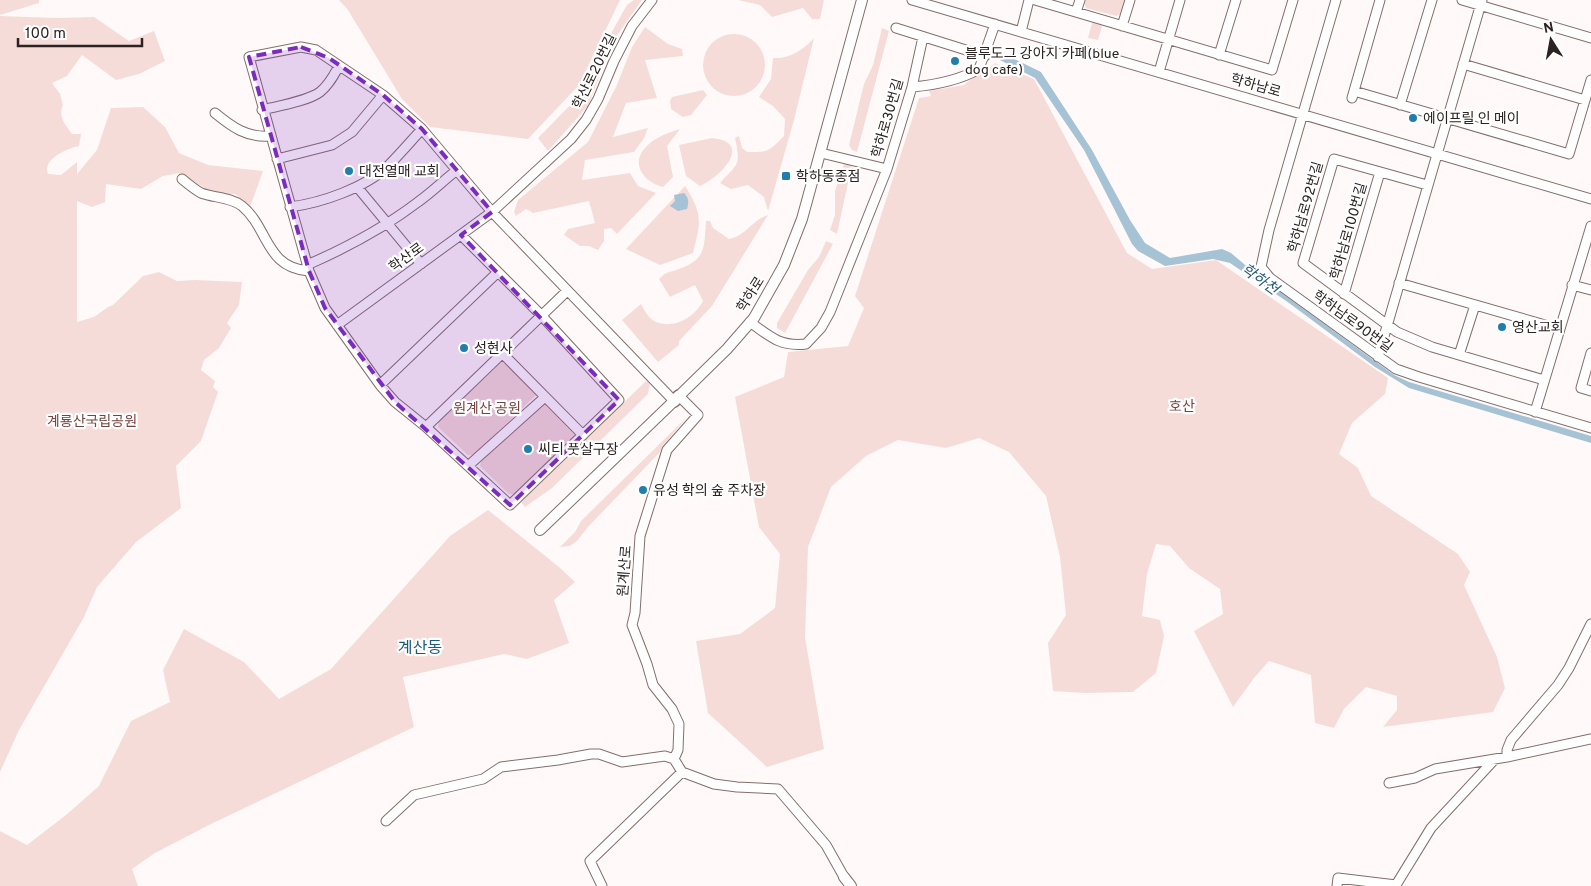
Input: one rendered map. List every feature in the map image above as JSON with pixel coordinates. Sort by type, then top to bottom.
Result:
[{"type":"street","name":"학산로20번길","points":[[492,212],[571,138],[586,120],[598,99],[614,61],[632,26],[652,0]]},
{"type":"street","name":"학하로","points":[[540,530],[727,349],[750,322],[784,265],[802,219],[862,0]]},
{"type":"street","name":"학하남로","points":[[912,0],[1591,199]]},
{"type":"street","points":[[1020,32],[1029,0]]},
{"type":"street","points":[[1035,0],[1272,70],[1293,0]]},
{"type":"street","points":[[1076,12],[1080,0]]},
{"type":"street","points":[[1122,26],[1130,0]]},
{"type":"street","points":[[1159,72],[1180,0]]},
{"type":"street","points":[[1219,54],[1236,0]]},
{"type":"street","points":[[1303,114],[1336,0]]},
{"type":"street","points":[[1380,0],[1353,95],[1400,105],[1569,154],[1591,80]]},
{"type":"street","points":[[1400,105],[1432,0]]},
{"type":"street","points":[[1462,0],[1481,3],[1591,38]]},
{"type":"street","points":[[1378,357],[1481,3]]},
{"type":"street","points":[[912,87],[942,83],[971,74],[979,69],[995,24]]},
{"type":"street","points":[[896,28],[984,56]]},
{"type":"street","name":"학하로30번길","points":[[750,322],[773,339],[787,345],[806,344],[821,328],[830,312],[887,169],[912,87],[923,37]]},
{"type":"street","points":[[461,234],[620,400],[510,504],[468,466],[440,447],[426,427],[395,402],[380,385],[325,308],[308,268],[262,110],[249,57],[301,47],[316,50],[383,95],[422,129],[492,212],[567,291],[676,399]]},
{"type":"street","points":[[1463,64],[1585,100]]},
{"type":"street","points":[[262,110],[295,102],[320,93],[332,79],[339,66]]},
{"type":"street","points":[[277,159],[332,145],[352,132],[383,95]]},
{"type":"street","points":[[215,113],[232,127],[242,132],[254,136],[270,136]]},
{"type":"street","name":"학하남로90번길","points":[[1303,114],[1268,230],[1261,267],[1270,278],[1378,357],[1402,372],[1591,428]]},
{"type":"street","points":[[290,207],[303,205],[358,188],[387,167],[422,129]]},
{"type":"street","points":[[821,153],[887,169]]},
{"type":"street","name":"학하남로92번길","points":[[1344,294],[1303,263],[1334,159],[1380,172]]},
{"type":"street","points":[[182,179],[202,193],[226,199],[242,206],[256,220],[268,245],[279,258],[290,268],[298,270],[308,268],[387,223],[418,202],[457,170]]},
{"type":"street","name":"학하남로100번길","points":[[1427,185],[1380,172],[1344,294],[1397,332],[1432,347],[1544,380]]},
{"type":"street","points":[[358,188],[421,264]]},
{"type":"street","name":"학산로","points":[[337,326],[492,212]]},
{"type":"street","points":[[1535,412],[1572,285],[1590,232]]},
{"type":"street","points":[[380,385],[498,272]]},
{"type":"street","points":[[1399,283],[1560,329]]},
{"type":"street","points":[[1572,285],[1591,290]]},
{"type":"street","points":[[426,427],[567,291]]},
{"type":"street","points":[[1459,355],[1475,305]]},
{"type":"street","points":[[502,353],[583,435]]},
{"type":"street","points":[[1591,353],[1581,388],[1591,391]]},
{"type":"street","points":[[468,466],[545,397]]},
{"type":"street","name":"원계산로","points":[[674,759],[678,750],[679,724],[672,710],[653,685],[632,625],[635,613],[640,536],[667,450],[698,415],[676,399]]},
{"type":"street","points":[[1507,757],[1507,750],[1511,740],[1558,686],[1591,624]]},
{"type":"street","points":[[1389,783],[1415,778],[1435,769],[1507,757],[1591,739]]},
{"type":"street","points":[[386,821],[414,795],[483,779],[501,768],[591,754],[599,754],[622,762],[665,756],[674,759],[682,772],[714,784],[778,789],[826,845],[851,886]]},
{"type":"street","points":[[1337,886],[1338,878],[1396,884],[1431,828],[1495,759]]},
{"type":"street","points":[[602,886],[590,862],[682,772]]},
{"type":"highlighted area","points":[[301,47],[329,58],[383,95],[422,129],[492,212],[461,235],[619,400],[510,505],[395,402],[325,308],[309,271],[249,57]]},
{"type":"green space","points":[[0,0],[39,0],[39,3],[0,15]]},
{"type":"green space","points":[[339,0],[620,0],[579,85],[528,139],[430,127],[402,99],[348,10]]},
{"type":"green space","points":[[634,0],[642,0],[613,41],[588,106],[548,151],[538,138],[580,95],[592,67],[627,5]]},
{"type":"green space","points":[[738,0],[824,0],[820,19],[812,19],[803,8],[772,17],[760,5]]},
{"type":"green space","points":[[1085,0],[1125,0],[1121,14],[1116,16],[1086,8]]},
{"type":"green space","name":"계룡산국립공원","points":[[0,16],[94,17],[129,41],[154,31],[165,61],[139,74],[116,80],[82,55],[67,76],[52,83],[60,94],[63,105],[61,113],[65,124],[72,134],[81,134],[79,146],[69,149],[52,159],[47,169],[48,174],[61,175],[77,162],[77,174],[97,150],[111,108],[143,107],[165,127],[179,153],[208,165],[263,171],[250,207],[235,194],[215,194],[179,173],[163,176],[141,189],[106,184],[105,202],[92,207],[77,201],[77,322],[94,317],[113,305],[143,276],[159,272],[177,281],[242,282],[239,305],[227,323],[231,328],[219,348],[204,360],[201,370],[215,381],[213,387],[218,392],[201,441],[176,466],[181,508],[136,542],[97,587],[84,617],[19,730],[0,772]]},
{"type":"green space","points":[[1093,20],[1103,23],[1098,40],[1088,38]]},
{"type":"green space","points":[[645,27],[668,44],[682,49],[683,56],[645,60],[657,98],[626,103],[613,137],[648,128],[644,138],[634,152],[585,160],[582,180],[630,173],[638,186],[656,193],[617,234],[611,228],[604,229],[604,241],[598,250],[589,246],[580,246],[564,235],[568,229],[595,223],[589,201],[533,213],[526,209],[516,216],[514,212],[518,200],[588,142],[616,87],[632,47]]},
{"type":"green space","points":[[882,28],[889,31],[857,152],[852,150],[849,145],[864,84],[873,65]]},
{"type":"green space","points":[[734,34],[751,39],[756,43],[760,48],[765,65],[760,82],[756,87],[751,91],[734,96],[717,91],[712,87],[708,82],[703,65],[708,48],[712,43],[717,39]]},
{"type":"green space","points":[[814,38],[794,120],[768,211],[764,197],[748,185],[731,189],[720,183],[734,167],[738,159],[735,138],[739,136],[742,148],[747,152],[760,152],[771,148],[784,136],[785,119],[773,106],[759,97],[771,79],[773,58],[785,57],[796,53]]},
{"type":"green space","name":"호산","points":[[995,63],[1034,79],[1127,253],[1152,269],[1216,260],[1388,378],[1385,394],[1352,423],[1339,454],[1358,468],[1371,496],[1458,554],[1470,572],[1464,585],[1497,657],[1505,688],[1493,712],[1383,727],[1397,710],[1397,696],[1366,687],[1344,709],[1334,728],[1315,723],[1311,675],[1269,661],[1233,707],[1194,631],[1223,614],[1220,589],[1189,568],[1170,546],[1156,544],[1147,574],[1142,616],[1160,620],[1164,636],[1156,673],[1133,692],[1085,693],[1053,691],[1048,643],[1066,615],[1060,557],[1046,496],[1009,452],[979,438],[946,448],[898,440],[866,456],[831,487],[808,547],[805,637],[824,749],[767,767],[708,713],[696,641],[740,634],[775,608],[780,554],[759,527],[735,397],[784,377],[788,352],[848,346],[864,308],[855,296],[919,98],[931,96],[929,91],[964,85],[987,65],[988,69]]},
{"type":"green space","points":[[703,90],[707,95],[691,115],[683,117],[671,109],[670,101],[672,97]]},
{"type":"green space","points":[[680,129],[667,146],[673,177],[663,187],[656,185],[641,172],[639,160],[641,153],[653,141]]},
{"type":"green space","points":[[712,138],[724,141],[731,146],[732,153],[730,160],[724,168],[708,182],[700,186],[686,176],[679,145]]},
{"type":"green space","points":[[847,162],[852,164],[837,234],[830,230],[835,215],[835,191],[844,164]]},
{"type":"green space","points":[[685,186],[695,204],[699,218],[698,233],[693,253],[660,265],[626,249]]},
{"type":"green space","points":[[768,215],[712,306],[679,341],[679,345],[658,362],[622,320],[641,304],[653,321],[663,324],[676,323],[689,317],[703,301],[695,285],[670,297],[659,279],[667,273],[686,266],[698,257],[704,246],[706,221],[710,221],[713,228],[729,239],[740,235],[762,217]]},
{"type":"green space","points":[[826,241],[833,244],[785,333],[777,328],[777,323],[808,270],[819,257]]},
{"type":"green space","name":"원계산 공원","points":[[502,359],[536,390],[536,395],[474,455],[468,455],[438,427],[439,420]]},
{"type":"green space","points":[[646,381],[650,383],[648,394],[552,488],[525,507],[521,502]]},
{"type":"green space","name":"씨티 풋살구장","points":[[543,402],[547,402],[575,431],[575,437],[514,494],[509,494],[480,466],[481,461]]},
{"type":"green space","points":[[687,417],[660,452],[588,527],[577,541],[570,546],[560,547],[575,532],[581,521]]},
{"type":"green space","points":[[488,510],[575,582],[554,600],[569,643],[527,659],[504,654],[403,677],[414,727],[209,825],[155,853],[132,869],[138,886],[0,886],[0,831],[27,845],[66,815],[99,786],[131,721],[170,702],[163,670],[184,629],[244,662],[279,699],[331,669],[450,536]]},
{"type":"water","name":"학하천","points":[[1002,53],[1041,72],[1092,150],[1130,220],[1145,243],[1170,258],[1222,249],[1231,253],[1257,275],[1394,375],[1409,382],[1591,436],[1591,443],[1409,388],[1375,367],[1289,303],[1230,263],[1213,259],[1165,266],[1138,251],[1132,244],[1084,150],[1035,78],[1000,60]]},
{"type":"water","points":[[684,193],[688,200],[687,209],[678,211],[670,206],[675,201],[674,195]]},
{"type":"place","name":"블루도그 강아지 카페(blue dog cafe)","points":[[955,61]]},
{"type":"place","name":"에이프릴 인 메이","points":[[1413,118]]},
{"type":"place","name":"대전열매 교회","points":[[349,171]]},
{"type":"place","name":"학하동종점","points":[[786,176]]},
{"type":"place","name":"영산교회","points":[[1502,327]]},
{"type":"place","name":"성현사","points":[[464,348]]},
{"type":"place","name":"씨티 풋살구장","points":[[528,449]]},
{"type":"place","name":"유성 학의 숲 주차장","points":[[643,490]]},
{"type":"district","name":"계산동","points":[[420,647]]}]
